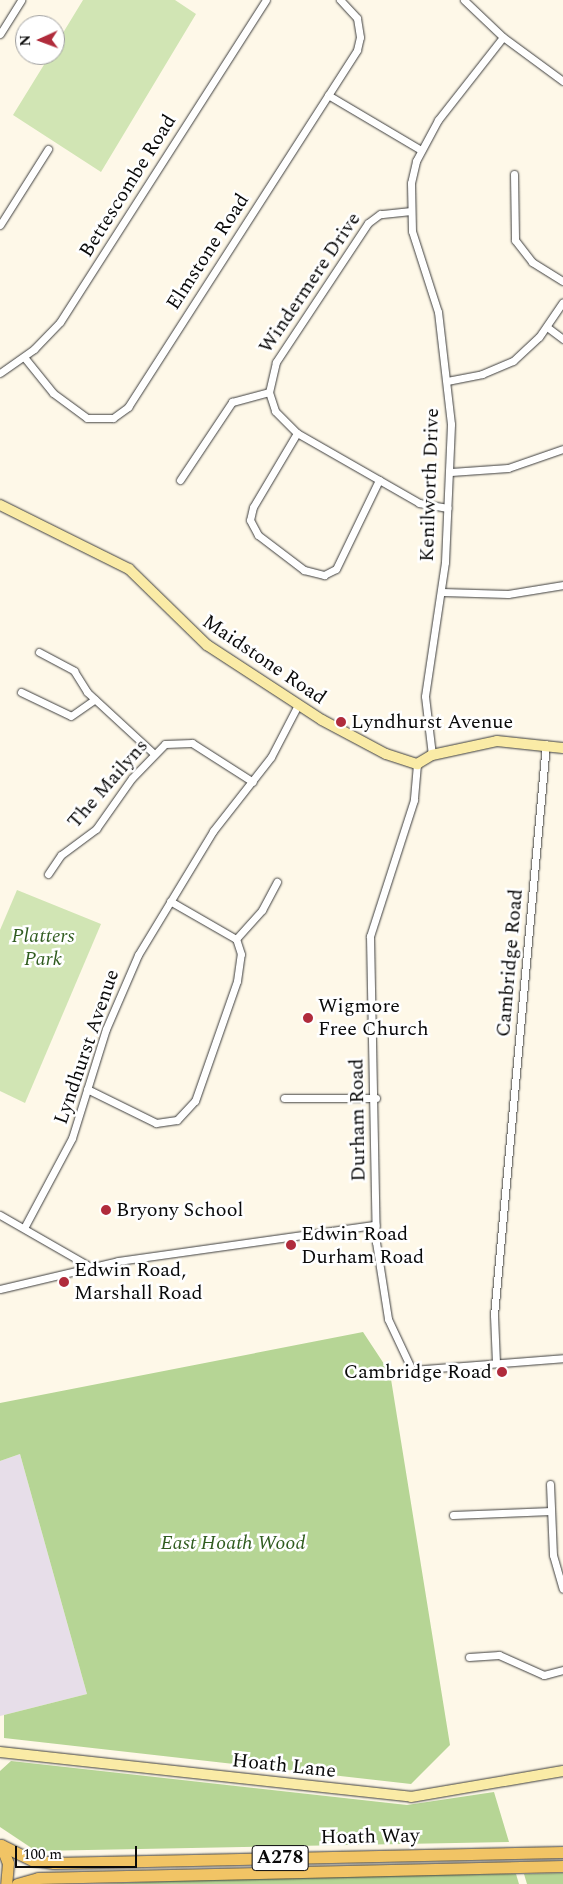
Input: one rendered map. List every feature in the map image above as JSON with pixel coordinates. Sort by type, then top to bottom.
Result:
[{"type":"main road","name":"Hoath Way","points":[[1,1844],[32,1860],[54,1863],[563,1852]]},
{"type":"main road","points":[[1,1844],[8,1863],[6,1884]]},
{"type":"main road","name":"Hoath Way","points":[[16,1884],[38,1878],[563,1866]]},
{"type":"street","points":[[1,31],[21,0]]},
{"type":"street","name":"Bettescombe Road","points":[[1,371],[24,357],[69,309],[266,0]]},
{"type":"street","name":"Elmstone Road","points":[[24,357],[53,392],[80,414],[100,420],[124,411],[328,95],[360,38],[357,18],[340,0]]},
{"type":"street","points":[[464,0],[503,37],[563,81]]},
{"type":"street","name":"Kenilworth Drive","points":[[432,755],[425,696],[442,592],[451,472],[447,381],[438,312],[414,244],[410,211],[413,171],[421,150],[448,105],[503,37]]},
{"type":"street","points":[[328,95],[421,150]]},
{"type":"street","points":[[0,225],[48,148]]},
{"type":"street","points":[[514,174],[515,240],[532,262],[563,281]]},
{"type":"street","name":"Windermere Drive","points":[[269,392],[276,362],[368,222],[380,214],[410,211]]},
{"type":"street","points":[[447,381],[482,374],[513,362],[547,327],[563,302]]},
{"type":"street","points":[[547,327],[563,339]]},
{"type":"street","points":[[180,480],[232,402],[269,392],[276,411],[297,433],[419,503],[448,508]]},
{"type":"street","points":[[297,433],[252,507],[250,520],[258,535],[304,570],[324,575],[336,569],[379,480]]},
{"type":"street","points":[[451,472],[508,468],[563,449]]},
{"type":"street","name":"Maidstone Road","points":[[0,505],[129,569],[194,635],[298,704],[366,746],[417,764]]},
{"type":"street","points":[[442,592],[508,594],[563,585]]},
{"type":"street","points":[[39,652],[74,671],[95,700],[153,753]]},
{"type":"street","points":[[21,692],[71,716],[95,700]]},
{"type":"street","name":"Lyndhurst Avenue","points":[[24,1228],[72,1138],[120,993],[170,901],[213,831],[252,782],[298,704]]},
{"type":"street","points":[[417,764],[432,755],[497,741],[546,744],[563,748]]},
{"type":"street","name":"The Mailyns","points":[[48,874],[61,855],[105,819],[153,753],[171,742],[192,743],[252,782]]},
{"type":"street","name":"Cambridge Road","points":[[496,1363],[494,1315],[546,744]]},
{"type":"street","name":"Durham Road","points":[[417,764],[414,800],[370,936],[376,1098],[375,1226],[384,1305],[403,1358],[412,1370],[496,1363]]},
{"type":"street","points":[[87,1089],[156,1123],[187,1113],[240,971],[236,939],[262,910],[277,882]]},
{"type":"street","points":[[170,901],[236,939]]},
{"type":"street","points":[[284,1098],[376,1098]]},
{"type":"street","points":[[0,1215],[89,1266]]},
{"type":"street","points":[[0,1289],[89,1266],[375,1226]]},
{"type":"street","points":[[496,1363],[563,1358]]},
{"type":"street","points":[[550,1484],[553,1555],[563,1589]]},
{"type":"street","points":[[454,1515],[551,1511]]},
{"type":"street","points":[[469,1657],[499,1655],[544,1675],[563,1670]]},
{"type":"street","name":"Hoath Lane","points":[[0,1752],[411,1797],[563,1771]]},
{"type":"shaded area","points":[[20,1454],[87,1694],[0,1716],[0,1461]]},
{"type":"green space","points":[[83,0],[175,0],[196,14],[101,172],[13,115],[44,65],[65,65],[65,30]]},
{"type":"green space","name":"Platters Park","points":[[17,890],[101,924],[25,1103],[0,1091],[0,930]]},
{"type":"green space","name":"East Hoath Wood","points":[[363,1332],[390,1373],[450,1745],[411,1784],[4,1738],[4,1715],[87,1694],[20,1454],[0,1461],[0,1403]]},
{"type":"green space","points":[[11,1761],[407,1805],[494,1792],[509,1842],[36,1851],[0,1827],[0,1771]]},
{"type":"green space","points":[[563,1873],[563,1884],[527,1884],[524,1874]]},
{"type":"green space","points":[[516,1874],[519,1884],[96,1884],[274,1877]]},
{"type":"place","name":"Lyndhurst Avenue","points":[[341,722]]},
{"type":"place","name":"Wigmore Free Church","points":[[308,1018]]},
{"type":"place","name":"Bryony School","points":[[106,1210]]},
{"type":"place","name":"Edwin Road Durham Road","points":[[291,1245]]},
{"type":"place","name":"Edwin Road, Marshall Road","points":[[64,1282]]},
{"type":"place","name":"Cambridge Road","points":[[502,1372]]}]
